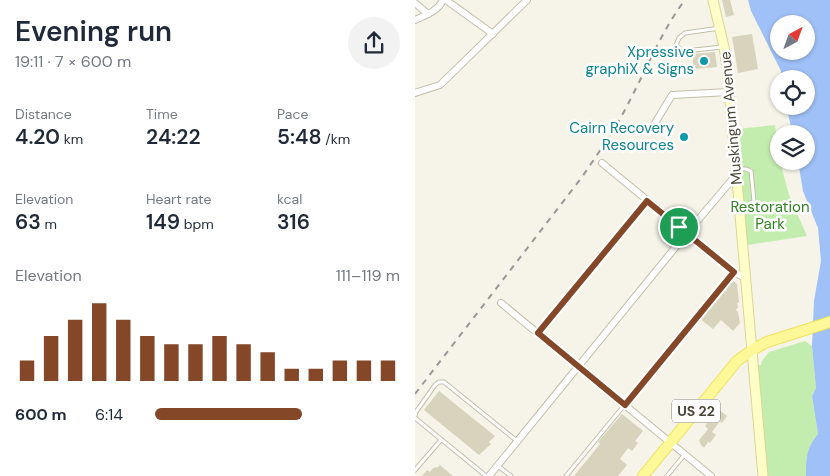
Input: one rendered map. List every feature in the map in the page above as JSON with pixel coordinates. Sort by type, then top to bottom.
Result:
[{"type":"main road","name":"US 22","points":[[643,476],[737,361],[767,342],[830,322]]},
{"type":"street","points":[[415,20],[428,14],[445,0],[493,34]]},
{"type":"street","points":[[415,93],[440,86],[527,0]]},
{"type":"street","name":"Muskingum Avenue","points":[[713,0],[727,66],[763,476]]},
{"type":"street","points":[[415,3],[428,14]]},
{"type":"street","points":[[652,128],[672,95],[729,92]]},
{"type":"street","points":[[601,163],[734,272],[745,278]]},
{"type":"street","points":[[488,476],[579,368],[736,172]]},
{"type":"street","points":[[501,303],[711,476]]},
{"type":"lane","points":[[720,28],[685,33],[679,38],[676,45],[684,51],[724,47]]},
{"type":"lane","points":[[736,172],[746,169],[751,171],[754,201],[739,210]]},
{"type":"lane","points":[[538,333],[647,201]]},
{"type":"lane","points":[[567,476],[734,272]]},
{"type":"lane","points":[[488,476],[441,440],[415,417],[416,412],[435,385],[439,382],[444,382],[518,441]]},
{"type":"lane","points":[[415,470],[441,440]]},
{"type":"lane","points":[[667,476],[685,454]]},
{"type":"lane","points":[[498,465],[511,476]]},
{"type":"green space","name":"Restoration Park","points":[[770,126],[770,170],[782,170],[789,195],[807,236],[747,245],[737,129]]},
{"type":"green space","points":[[805,341],[812,346],[816,388],[812,396],[818,434],[811,444],[808,454],[806,476],[767,476],[758,365],[761,365],[769,352]]},
{"type":"water","points":[[748,0],[830,0],[830,476],[806,476],[808,454],[811,444],[818,434],[812,396],[816,388],[812,346],[814,301],[821,261],[818,228],[803,191],[800,170],[815,170],[815,125],[791,125],[788,115],[815,115],[815,70],[780,70],[776,60],[815,60],[815,15],[770,15],[770,49],[751,11]]},
{"type":"building","points":[[722,0],[730,0],[734,15],[726,17]]},
{"type":"building","points":[[752,34],[758,69],[738,73],[732,37]]},
{"type":"building","name":"Xpressive graphiX & Signs","points":[[715,52],[717,67],[694,69],[692,54]]},
{"type":"building","points":[[732,280],[737,284],[739,302],[737,303],[738,307],[736,310],[740,323],[733,331],[721,320],[713,329],[700,319],[723,291],[726,291]]},
{"type":"building","points":[[439,391],[495,436],[489,442],[491,444],[479,455],[424,410]]},
{"type":"building","points":[[718,409],[727,416],[722,423],[720,421],[712,432],[716,435],[704,448],[699,440],[708,429],[705,426]]},
{"type":"building","points":[[622,414],[643,431],[635,441],[638,443],[632,451],[628,448],[620,459],[627,465],[618,476],[574,476],[600,444],[598,442]]},
{"type":"building","points":[[440,465],[453,476],[422,476],[427,470],[430,472],[433,468]]},
{"type":"railway","points":[[415,394],[582,177],[619,121],[662,36],[685,0]]},
{"type":"place","name":"Xpressive graphiX & Signs","points":[[704,61]]},
{"type":"place","name":"Cairn Recovery Resources","points":[[684,137]]},
{"type":"route","points":[[647,201],[679,227],[734,272],[625,405],[538,333],[647,201]]}]
